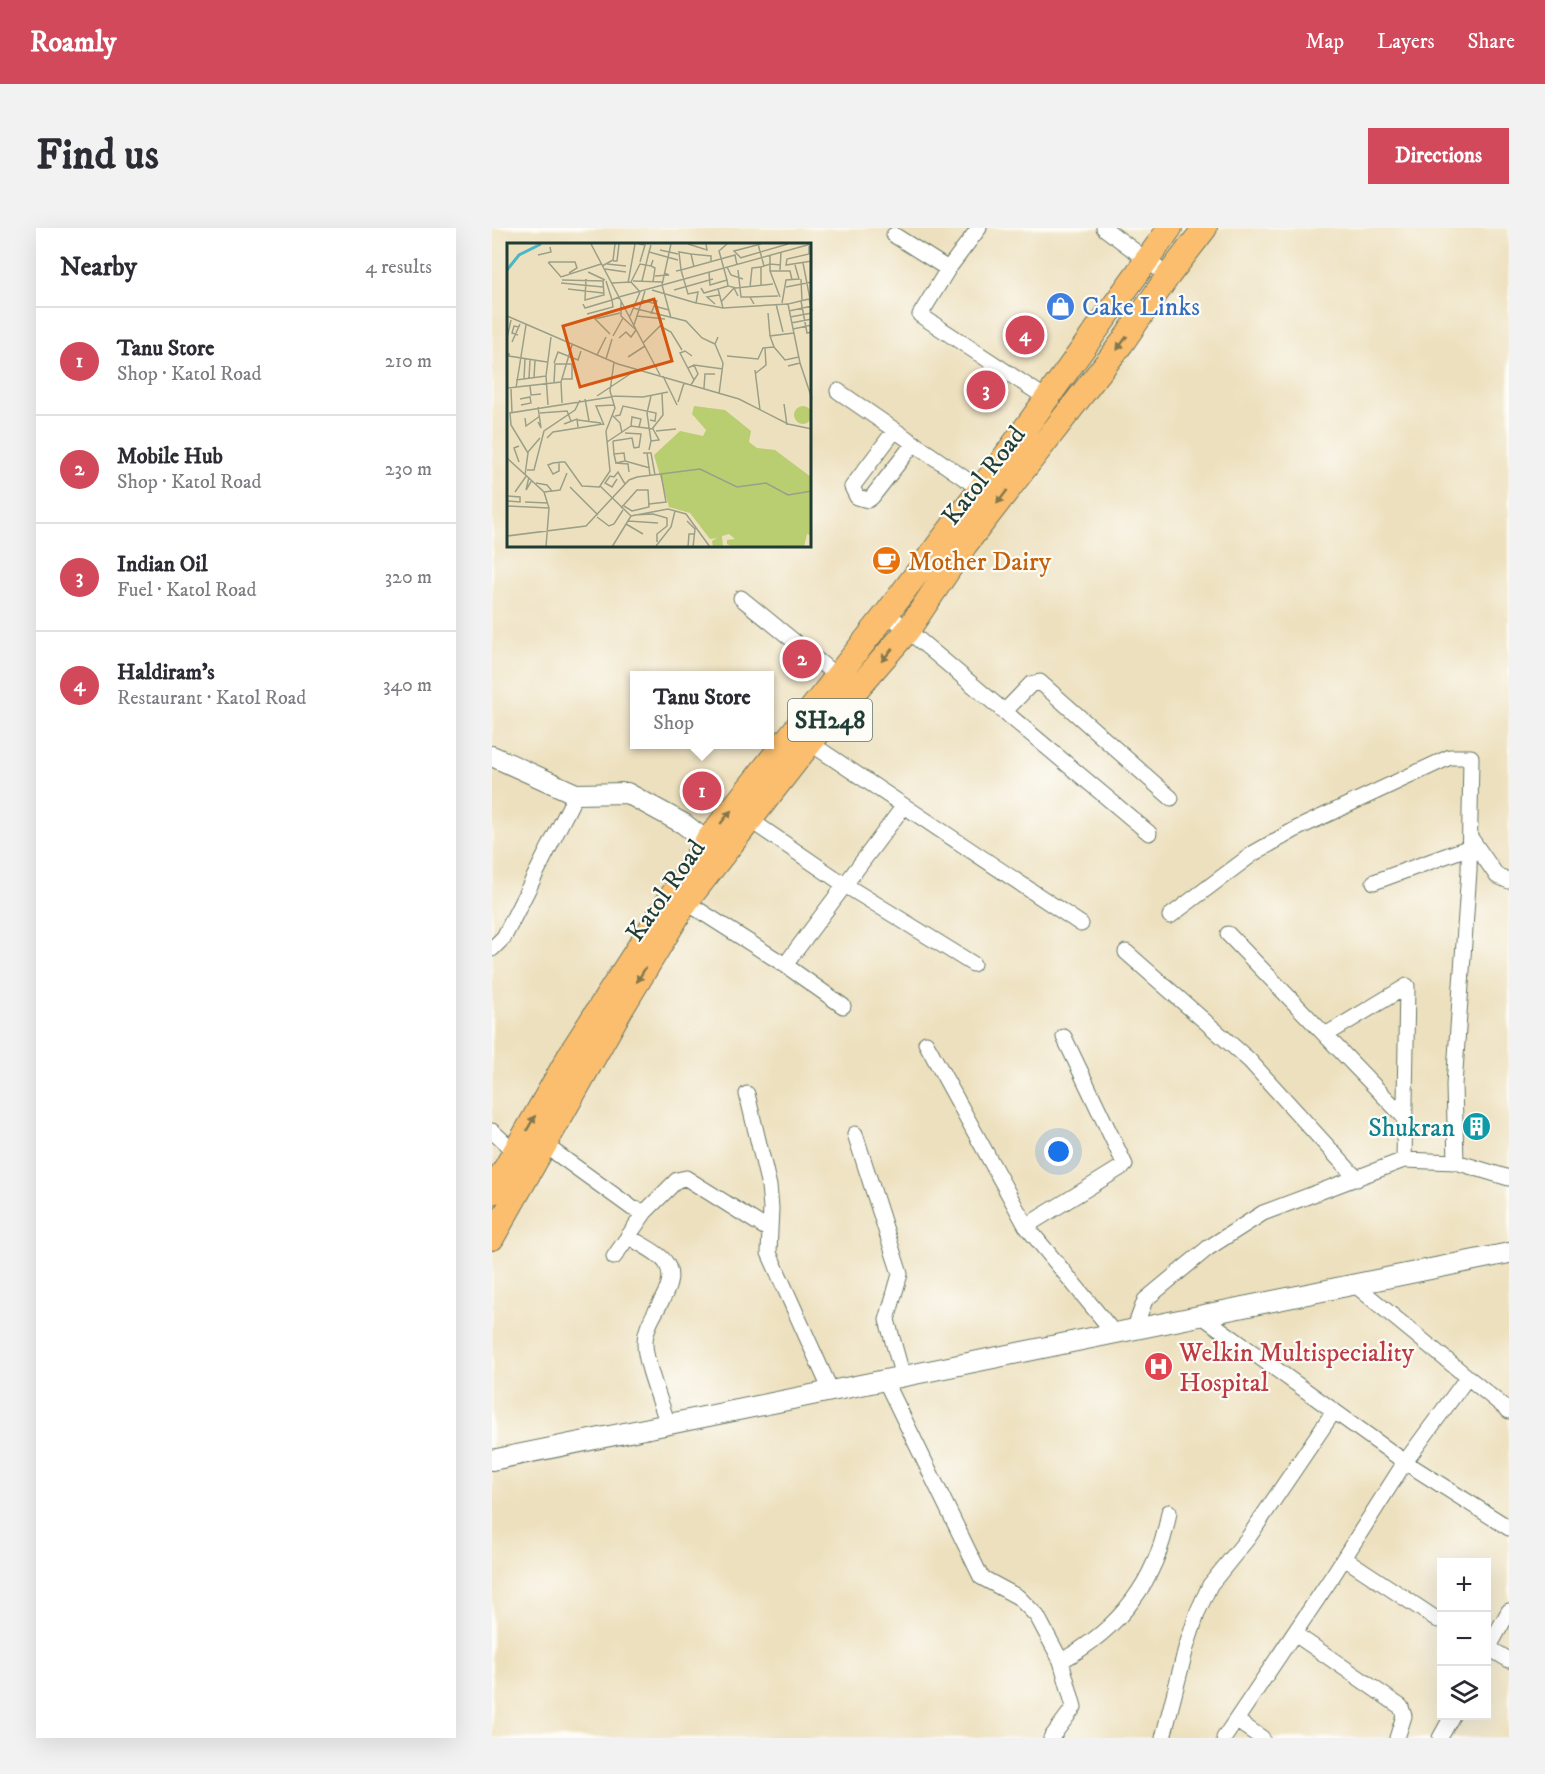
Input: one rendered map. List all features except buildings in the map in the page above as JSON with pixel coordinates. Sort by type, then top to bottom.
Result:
[{"type":"main road","name":"Katol Road","points":[[492,1192],[574,1048],[838,677],[980,489],[1170,228]]},
{"type":"main road","name":"Katol Road","points":[[492,1238],[616,1016],[686,902],[715,848],[750,820],[810,743],[908,630],[965,545],[1122,343],[1168,276],[1205,228]]},
{"type":"main road","points":[[515,1152],[540,1154]]},
{"type":"street","points":[[979,228],[948,269],[921,311],[922,318],[1046,398]]},
{"type":"street","points":[[1104,228],[1168,276]]},
{"type":"street","points":[[894,235],[948,269]]},
{"type":"street","points":[[838,391],[980,489]]},
{"type":"street","points":[[895,430],[852,487],[857,497],[868,500],[872,497],[914,443]]},
{"type":"street","points":[[741,598],[838,677]]},
{"type":"street","points":[[887,613],[1149,833]]},
{"type":"street","points":[[1004,712],[1031,684],[1040,682],[1171,798]]},
{"type":"street","points":[[810,743],[1081,924]]},
{"type":"street","points":[[492,756],[576,794],[627,793],[684,824],[715,848]]},
{"type":"street","points":[[1170,916],[1254,853],[1298,828],[1450,757],[1471,757],[1470,842],[1454,1085],[1456,1162]]},
{"type":"street","points":[[492,949],[504,937],[576,794]]},
{"type":"street","points":[[785,965],[903,807]]},
{"type":"street","points":[[750,820],[845,885],[973,964]]},
{"type":"street","points":[[1470,842],[1497,876],[1509,881]]},
{"type":"street","points":[[1374,882],[1470,842]]},
{"type":"street","points":[[686,902],[843,1005]]},
{"type":"street","points":[[1228,934],[1327,1034],[1405,1118]]},
{"type":"street","points":[[1126,952],[1249,1060],[1357,1179]]},
{"type":"street","points":[[1327,1034],[1407,986],[1404,1160]]},
{"type":"street","points":[[1026,1226],[1125,1165],[1064,1037]]},
{"type":"street","points":[[927,1043],[1026,1226],[1115,1334]]},
{"type":"street","points":[[747,1094],[769,1186],[771,1208],[769,1253],[831,1391]]},
{"type":"street","points":[[492,1131],[515,1152]]},
{"type":"street","points":[[855,1134],[900,1274],[886,1320],[894,1378],[981,1577],[1018,1597],[1038,1616],[1061,1661],[1074,1707],[1051,1738]]},
{"type":"street","points":[[540,1154],[633,1208],[645,1212]]},
{"type":"street","points":[[1134,1330],[1145,1300],[1208,1248],[1263,1213],[1404,1160],[1456,1162],[1509,1178]]},
{"type":"street","points":[[614,1257],[645,1212],[677,1180],[686,1178],[769,1230]]},
{"type":"street","points":[[628,1236],[665,1262],[671,1276],[665,1297],[647,1323],[645,1346],[668,1425]]},
{"type":"street","points":[[492,1460],[1509,1253]]},
{"type":"street","points":[[1355,1285],[1509,1411]]},
{"type":"street","points":[[1202,1316],[1405,1462],[1509,1528]]},
{"type":"street","points":[[1224,1738],[1295,1634],[1405,1462],[1467,1378]]},
{"type":"street","points":[[1163,1738],[1192,1630],[1210,1585],[1248,1538],[1335,1411]]},
{"type":"street","points":[[1061,1661],[1101,1636],[1143,1587],[1164,1538],[1168,1512]]},
{"type":"street","points":[[1344,1558],[1437,1619]]},
{"type":"street","points":[[1491,1644],[1509,1611]]},
{"type":"street","points":[[1295,1634],[1401,1707],[1404,1716],[1397,1738]]},
{"type":"street","points":[[1491,1651],[1509,1660]]},
{"type":"street","points":[[1440,1738],[1450,1720]]},
{"type":"street","points":[[1237,1721],[1262,1738]]},
{"type":"place","name":"Cake Links","points":[[1061,306]]},
{"type":"place","name":"Haldiram's","points":[[1025,335]]},
{"type":"place","name":"Indian Oil","points":[[986,390]]},
{"type":"place","name":"Mother Dairy","points":[[887,561]]},
{"type":"place","name":"Mobile Hub","points":[[802,659]]},
{"type":"place","name":"Tanu Store","points":[[702,791]]},
{"type":"place","name":"Shukran","points":[[1476,1127]]},
{"type":"place","name":"Welkin Multispeciality Hospital","points":[[1158,1367]]}]
